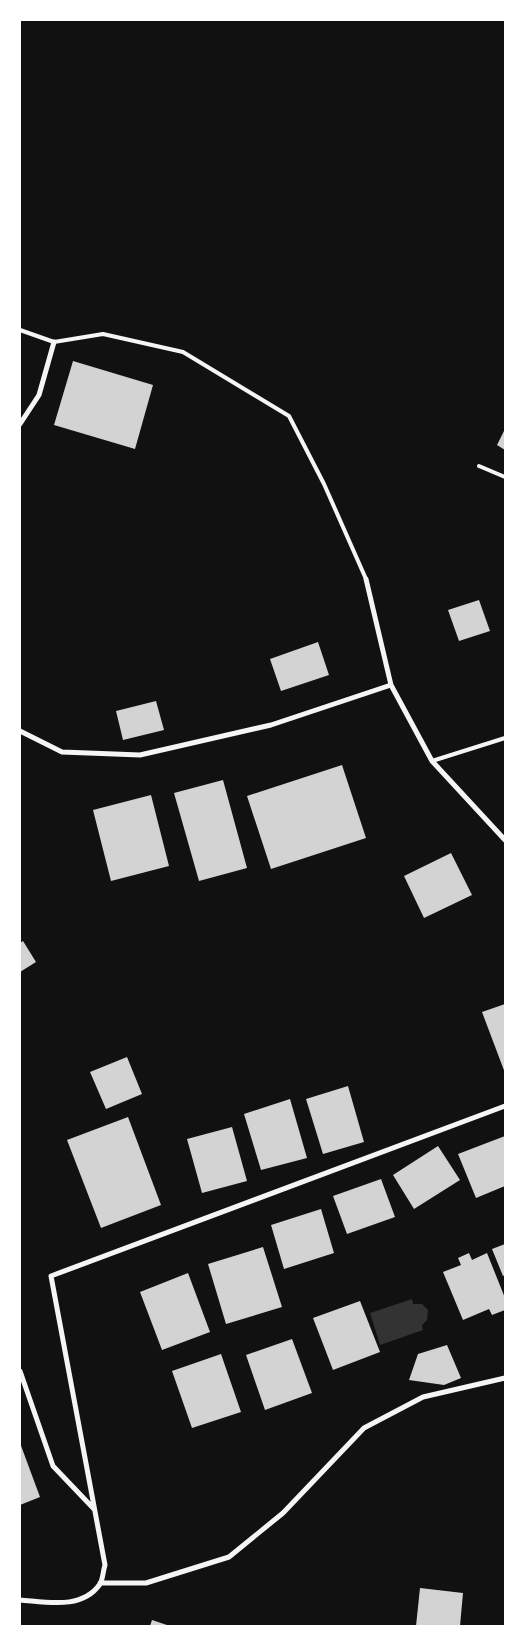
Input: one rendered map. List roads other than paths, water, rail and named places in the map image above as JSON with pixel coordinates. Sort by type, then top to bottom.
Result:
[{"type":"street","points":[[20,424],[40,395],[54,342]]},
{"type":"street","points":[[366,579],[391,685],[432,762],[505,840]]},
{"type":"street","points":[[20,731],[62,752],[140,755],[272,725],[391,685]]},
{"type":"street","points":[[20,1600],[48,1603],[82,1600],[100,1584],[105,1565],[51,1276],[505,1106]]},
{"type":"street","points":[[20,1371],[53,1466],[95,1509]]},
{"type":"street","points":[[100,1584],[146,1583],[229,1557],[283,1513],[364,1428],[423,1397],[505,1378]]},
{"type":"lane","points":[[20,330],[54,342],[103,334],[183,352],[289,416],[324,484],[366,579]]},
{"type":"lane","points":[[479,466],[505,476]]},
{"type":"lane","points":[[432,762],[505,738]]}]
